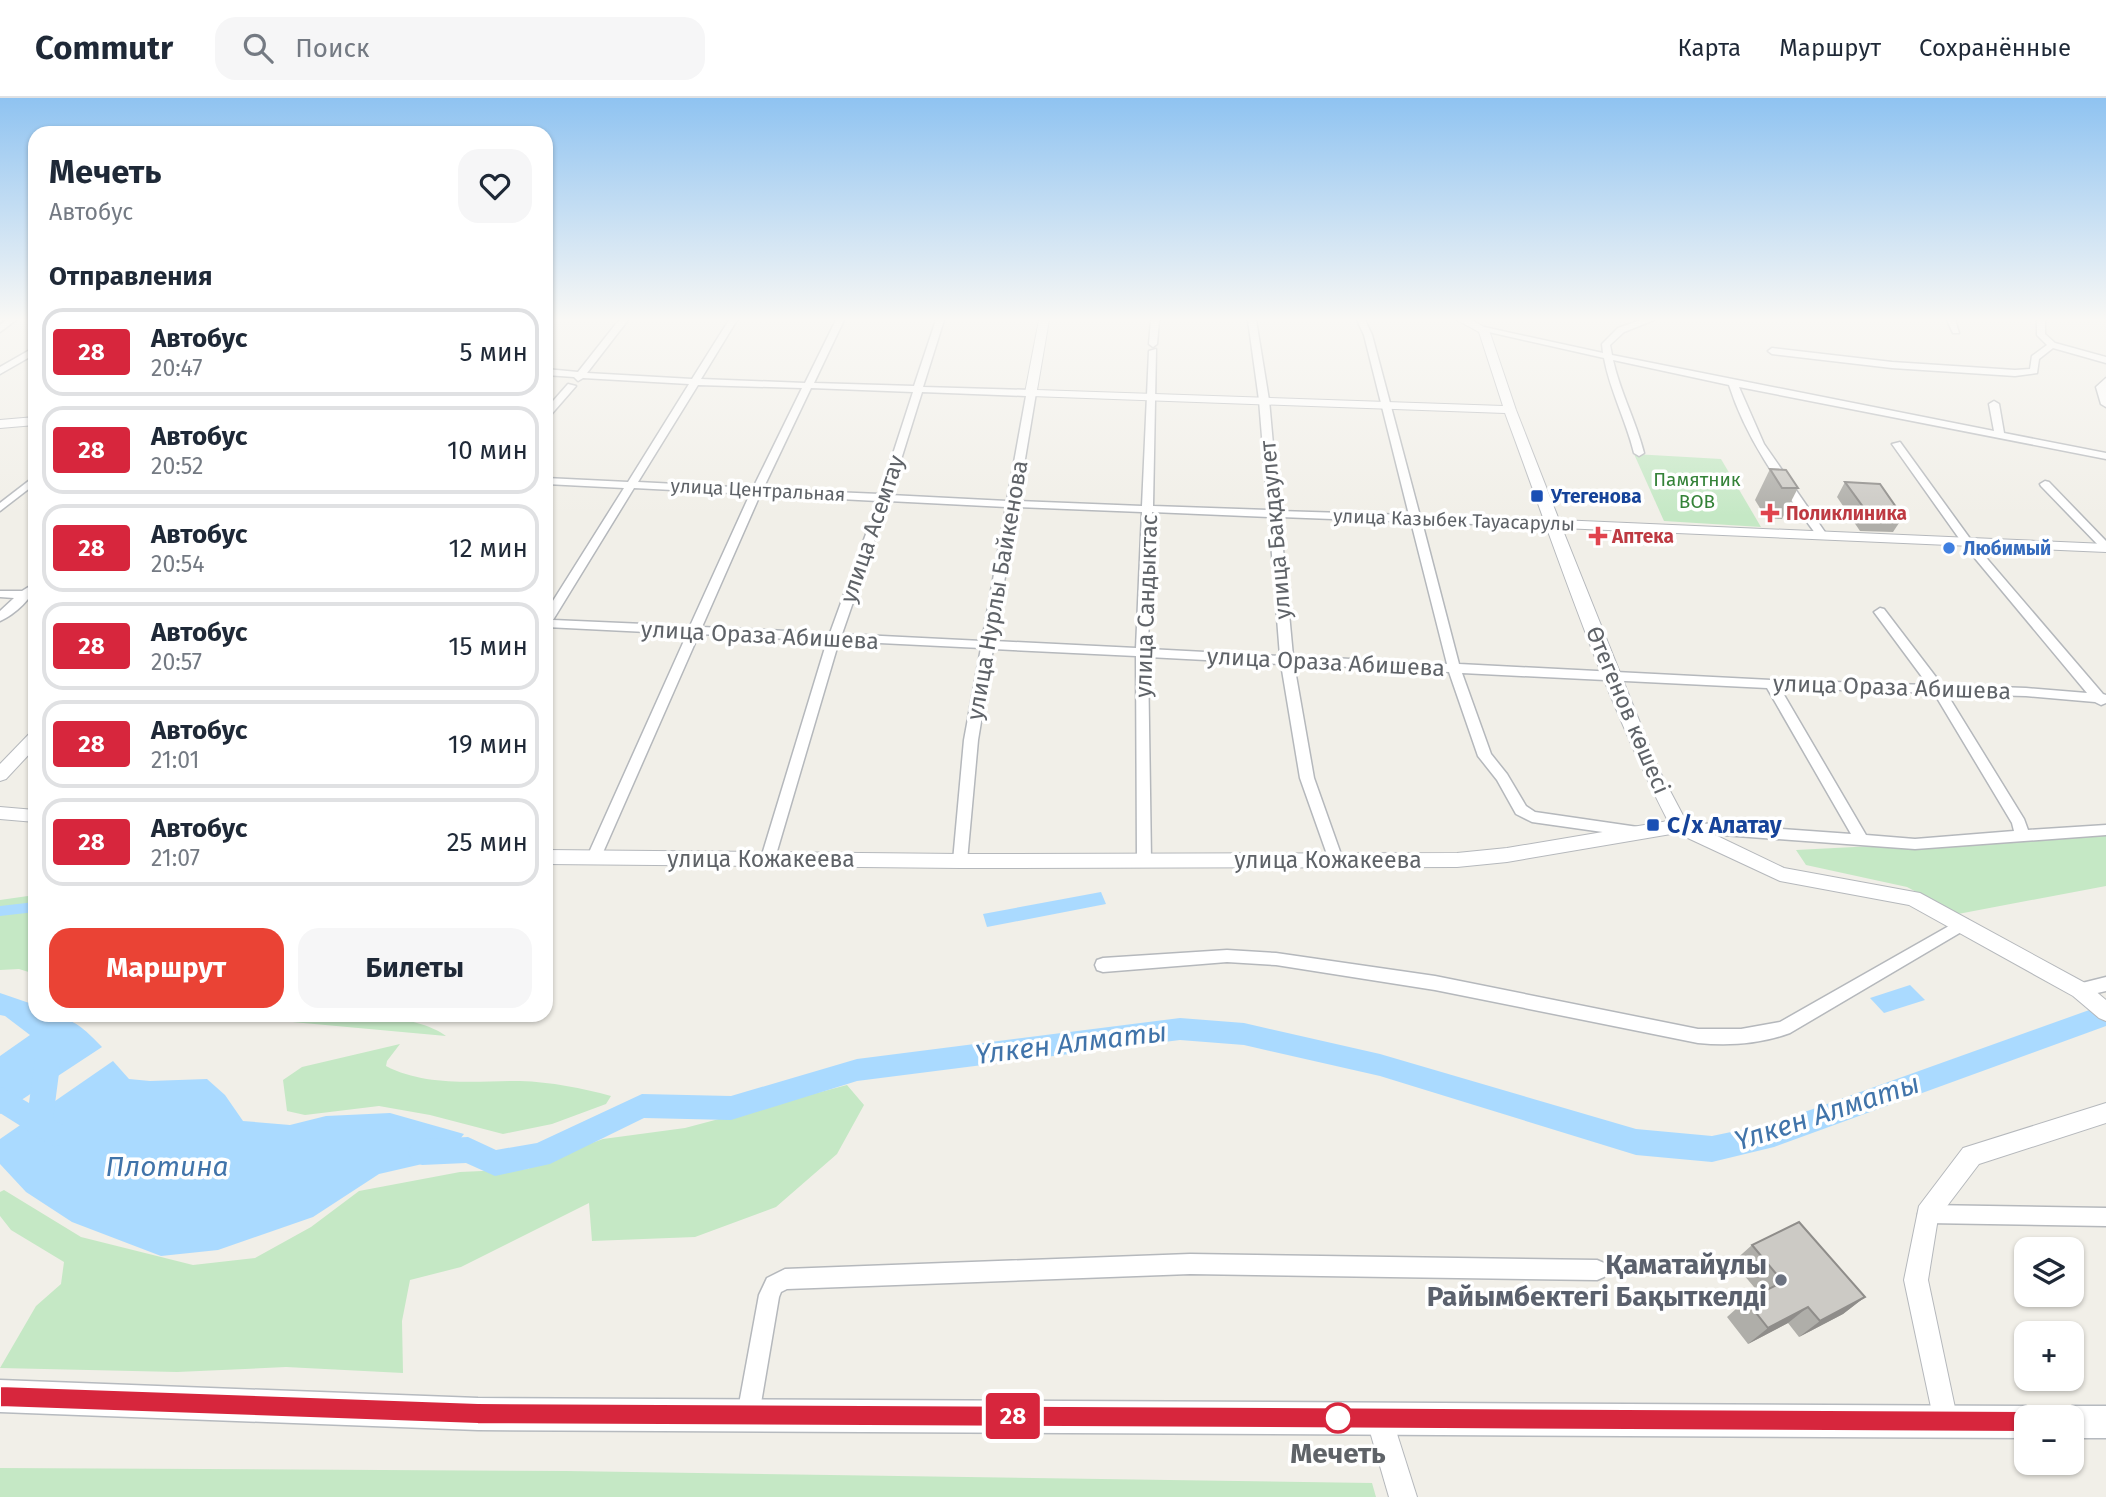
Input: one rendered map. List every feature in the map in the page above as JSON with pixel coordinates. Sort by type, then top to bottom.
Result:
[{"type":"main road","points":[[0,1396],[478,1414],[2014,1422]]},
{"type":"main road","points":[[2084,1422],[2106,1422]]},
{"type":"street","points":[[553,407],[572,385]]},
{"type":"street","points":[[553,612],[695,385]]},
{"type":"street","points":[[594,858],[693,631],[808,385]]},
{"type":"street","points":[[816,385],[1510,410]]},
{"type":"street","name":"улица Асемтау","points":[[768,858],[834,639],[884,497],[919,385]]},
{"type":"street","name":"улица Нурлы Байкенова","points":[[960,861],[971,740],[1032,385]]},
{"type":"street","name":"улица Сандыктас","points":[[1144,860],[1142,652],[1151,385]]},
{"type":"street","name":"улица Бакдаулет","points":[[1262,385],[1287,660],[1307,778],[1336,860]]},
{"type":"street","points":[[1379,385],[1454,668],[1485,756],[1502,777],[1521,810],[1532,817],[1639,832]]},
{"type":"street","name":"Өтегенов көшесі","points":[[1502,385],[1611,675],[1650,770],[1679,826]]},
{"type":"street","points":[[1615,385],[1633,429],[1639,453]]},
{"type":"street","points":[[1734,385],[1740,407],[1767,457],[1822,535]]},
{"type":"street","points":[[1745,385],[1999,435],[2105,459]]},
{"type":"street","points":[[2102,385],[2106,404]]},
{"type":"street","points":[[1994,404],[1999,435]]},
{"type":"street","points":[[0,424],[28,422]]},
{"type":"street","points":[[1897,444],[1966,542],[2103,701]]},
{"type":"street","name":"улица Центральная","points":[[553,481],[1012,504]]},
{"type":"street","points":[[2045,484],[2106,547]]},
{"type":"street","points":[[0,508],[28,485]]},
{"type":"street","name":"улица Казыбек Тауасарулы","points":[[1012,504],[1149,507],[2106,547]]},
{"type":"street","points":[[0,594],[28,595]]},
{"type":"street","points":[[0,617],[28,596]]},
{"type":"street","points":[[1880,611],[1937,688],[2019,823],[2023,836]]},
{"type":"street","name":"улица Ораза Абишева","points":[[553,623],[1771,684],[1937,688],[2103,701]]},
{"type":"street","points":[[1771,684],[1860,839]]},
{"type":"street","points":[[0,775],[28,745]]},
{"type":"street","points":[[0,813],[28,815]]},
{"type":"street","points":[[1679,826],[1780,874],[1913,898],[2097,997]]},
{"type":"street","name":"улица Кожакеева","points":[[553,857],[960,861],[1457,860],[1507,855],[1679,826],[1915,844],[2106,830]]},
{"type":"street","points":[[1103,965],[1227,956],[1276,959],[1435,983],[1698,1036],[1729,1039],[1754,1037],[1784,1028],[1963,924]]},
{"type":"street","points":[[1945,1422],[1916,1280],[1927,1214],[1971,1156],[2106,1113]]},
{"type":"street","points":[[1927,1214],[2106,1217]]},
{"type":"street","points":[[748,1415],[769,1295],[774,1285],[785,1279],[1190,1265],[1597,1270]]},
{"type":"street","points":[[1379,1418],[1403,1497]]},
{"type":"green space","name":"Памятник ВОВ","points":[[1634,454],[1721,459],[1761,527],[1664,521]]},
{"type":"green space","points":[[2106,834],[2106,886],[1958,914],[1907,887],[1806,865],[1796,850]]},
{"type":"green space","points":[[28,896],[28,972],[19,969],[0,970],[0,900]]},
{"type":"green space","points":[[293,1022],[411,1022],[446,1036]]},
{"type":"green space","points":[[400,1044],[386,1066],[401,1073],[434,1080],[543,1083],[611,1096],[606,1104],[552,1124],[503,1134],[430,1115],[379,1106],[305,1115],[287,1111],[283,1080],[302,1067]]},
{"type":"green space","points":[[847,1085],[864,1105],[837,1154],[776,1207],[695,1237],[592,1241],[589,1203],[461,1267],[410,1280],[402,1321],[403,1373],[286,1367],[177,1372],[0,1368],[36,1306],[61,1284],[64,1262],[11,1230],[0,1216],[0,1192],[4,1190],[81,1237],[193,1265],[255,1258],[311,1227],[359,1191],[460,1172],[528,1169],[541,1161],[603,1139],[685,1128]]},
{"type":"green space","points":[[0,1468],[566,1471],[1372,1483],[1376,1497],[0,1497]]},
{"type":"water","points":[[1101,892],[1106,904],[987,927],[983,914]]},
{"type":"water","points":[[1910,985],[1925,1000],[1884,1013],[1870,998]]},
{"type":"water","points":[[0,993],[28,1003],[28,1022],[73,1022],[102,1047],[0,1114],[0,1056],[30,1035],[0,1015]]},
{"type":"water","name":"Плотина","points":[[113,1061],[129,1079],[207,1079],[225,1095],[243,1121],[290,1125],[326,1116],[390,1113],[464,1134],[444,1159],[379,1174],[313,1217],[218,1250],[161,1256],[72,1222],[26,1192],[0,1164],[0,1139]]},
{"type":"building","points":[[1770,469],[1786,470],[1798,488],[1782,488]]},
{"type":"building","points":[[1845,482],[1880,484],[1903,517],[1869,515]]},
{"type":"building","points":[[1799,1222],[1865,1297],[1820,1321],[1808,1307],[1768,1328],[1746,1300],[1783,1282],[1752,1245]]},
{"type":"waterway","points":[[0,911],[28,908]]},
{"type":"waterway","name":"Үлкен Алматы","points":[[422,1152],[468,1150],[495,1163],[540,1155],[642,1106],[731,1108],[857,1070],[1180,1029],[1244,1034],[1380,1065],[1636,1142],[1712,1149],[1774,1135],[2106,1015]]},
{"type":"waterway","name":"Үлкен Алматы","points":[[39,1122],[48,1058]]},
{"type":"waterway","name":"Үлкен Алматы","points":[[0,1098],[54,1135]]},
{"type":"bus line","name":"28","points":[[0,1396],[478,1414],[2014,1422]]},
{"type":"place","name":"Утегенова","points":[[1537,496]]},
{"type":"place","name":"Поликлиника","points":[[1770,513]]},
{"type":"place","name":"Аптека","points":[[1598,536]]},
{"type":"place","name":"Любимый","points":[[1949,548]]},
{"type":"place","name":"С/х Алатау","points":[[1653,825]]},
{"type":"place","name":"Қаматайұлы Райымбектегі Бақыткелді","points":[[1781,1280]]},
{"type":"place","name":"Мечеть","points":[[1338,1418]]}]
